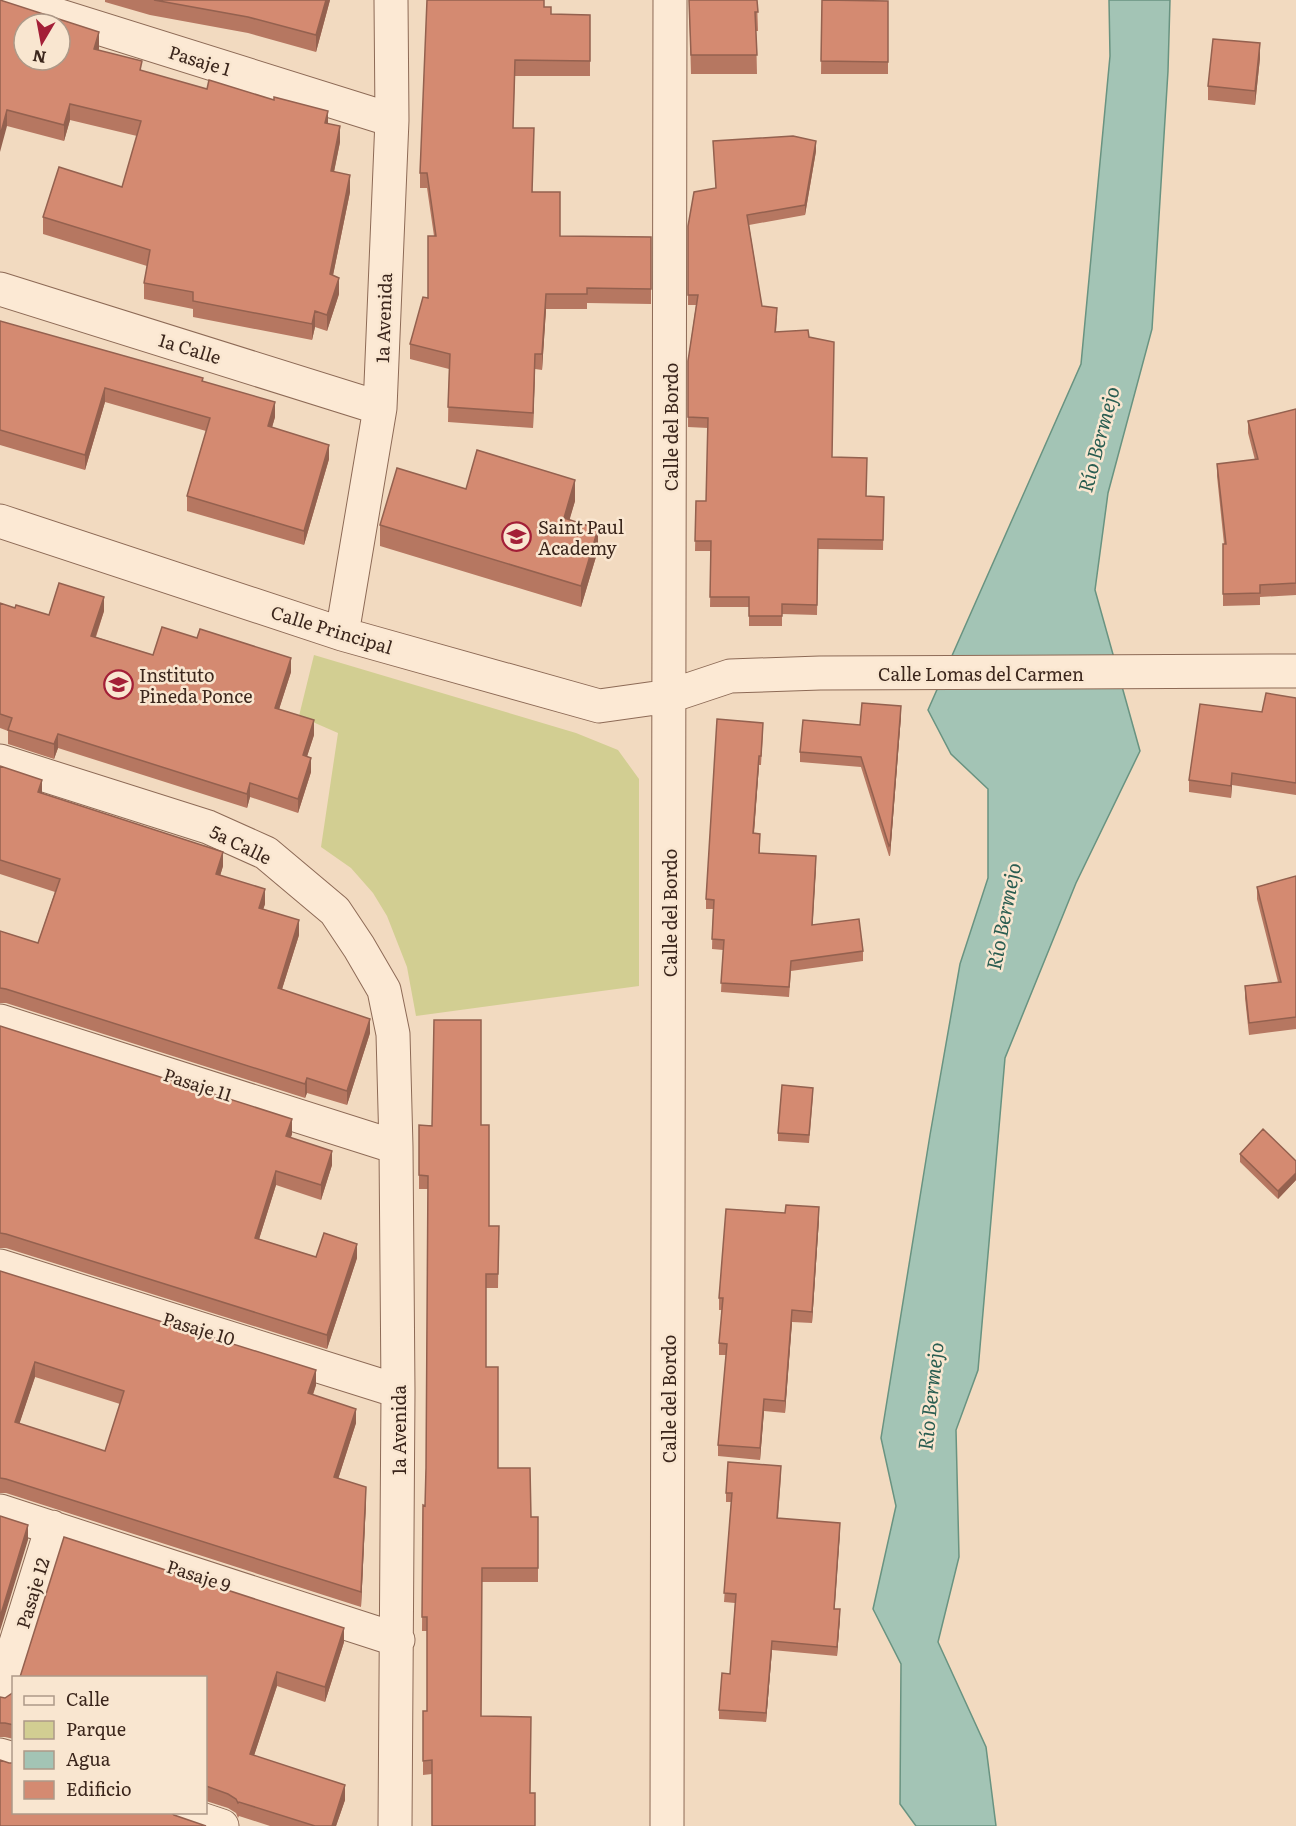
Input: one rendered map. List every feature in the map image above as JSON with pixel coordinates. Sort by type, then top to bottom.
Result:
[{"type":"street","name":"Pasaje 1","points":[[9,0],[392,120]]},
{"type":"street","name":"1a Avenida","points":[[342,634],[380,408],[392,120],[392,0]]},
{"type":"street","name":"Calle del Bordo","points":[[667,1826],[670,0]]},
{"type":"street","name":"1a Calle","points":[[0,289],[380,408]]},
{"type":"street","name":"Calle Principal","points":[[0,521],[342,634],[599,706],[670,696]]},
{"type":"street","name":"Calle Lomas del Carmen","points":[[670,696],[730,676],[1296,671]]},
{"type":"street","name":"5a Calle","points":[[0,761],[208,827],[266,853],[335,912],[384,990],[393,1034]]},
{"type":"street","name":"Pasaje 11","points":[[0,1021],[396,1147]]},
{"type":"street","name":"1a Avenida","points":[[393,1034],[398,1391],[395,1826]]},
{"type":"street","name":"Pasaje 10","points":[[0,1266],[398,1391]]},
{"type":"street","name":"Pasaje 9","points":[[0,1511],[398,1640]]},
{"type":"street","name":"Pasaje 12","points":[[0,1694],[52,1527]]},
{"type":"street","points":[[186,1814],[222,1826]]},
{"type":"green space","points":[[314,655],[576,733],[618,750],[639,779],[639,986],[416,1016],[407,967],[387,916],[373,893],[351,868],[321,847],[338,733],[299,716]]},
{"type":"water","name":"Río Bermejo","points":[[1109,0],[1170,0],[1168,71],[1152,329],[1108,493],[1095,590],[1140,751],[1076,883],[1005,1058],[978,1370],[956,1430],[959,1557],[938,1642],[986,1747],[996,1826],[916,1826],[900,1804],[901,1664],[873,1609],[896,1506],[881,1438],[960,964],[988,878],[988,789],[951,754],[928,710],[1081,364],[1110,56]]},
{"type":"building","points":[[0,0],[37,12],[12,12],[12,72],[72,72],[72,23],[99,32],[94,49],[142,61],[140,70],[207,89],[209,80],[274,100],[274,97],[328,111],[325,123],[340,126],[331,171],[350,175],[330,274],[339,278],[327,315],[315,311],[312,324],[193,301],[193,292],[144,283],[150,250],[43,217],[59,167],[122,187],[141,121],[70,104],[64,125],[7,110],[0,136]]},
{"type":"building","points":[[154,0],[326,0],[316,35],[248,17]]},
{"type":"building","points":[[427,0],[544,0],[544,7],[551,7],[551,14],[590,15],[590,61],[515,60],[513,128],[534,128],[532,192],[560,192],[560,236],[651,237],[651,289],[587,288],[587,294],[546,294],[542,354],[535,354],[533,413],[448,407],[450,354],[410,344],[423,297],[428,298],[428,236],[436,236],[427,173],[420,173]]},
{"type":"building","points":[[689,0],[757,0],[758,12],[755,12],[757,55],[691,55]]},
{"type":"building","points":[[822,0],[888,1],[888,62],[821,61]]},
{"type":"building","points":[[1213,39],[1260,43],[1255,91],[1208,86]]},
{"type":"building","points":[[793,136],[816,141],[805,205],[747,215],[762,306],[777,308],[775,332],[808,330],[809,337],[834,342],[832,457],[867,458],[866,496],[884,497],[883,540],[818,539],[817,605],[782,604],[782,616],[749,616],[749,597],[710,597],[711,541],[695,541],[696,501],[706,501],[708,418],[688,417],[688,361],[698,295],[688,295],[688,226],[694,192],[716,188],[713,141]]},
{"type":"building","points":[[0,321],[203,378],[202,381],[275,402],[268,426],[329,445],[304,531],[187,496],[210,418],[105,388],[85,455],[0,430]]},
{"type":"building","points":[[1296,409],[1296,583],[1260,585],[1260,593],[1223,594],[1223,544],[1226,544],[1217,464],[1258,459],[1248,421]]},
{"type":"building","points":[[477,450],[575,480],[564,518],[598,529],[581,586],[380,525],[397,468],[466,489]]},
{"type":"building","name":"Instituto Pineda Ponce","points":[[59,583],[104,597],[91,636],[153,655],[162,627],[197,638],[200,629],[291,658],[275,708],[314,720],[303,755],[311,758],[298,799],[250,783],[247,794],[58,734],[54,744],[8,730],[12,718],[0,714],[0,603],[15,608],[16,605],[49,615]]},
{"type":"building","points":[[1266,693],[1296,698],[1296,783],[1232,773],[1231,786],[1189,780],[1200,704],[1262,712]]},
{"type":"building","points":[[862,703],[901,706],[889,846],[861,757],[800,752],[803,720],[860,725]]},
{"type":"building","points":[[717,719],[763,723],[753,833],[760,834],[759,853],[816,856],[812,925],[859,919],[863,951],[791,961],[789,987],[721,983],[724,940],[712,939],[714,900],[706,899]]},
{"type":"building","points":[[0,766],[42,780],[38,792],[223,852],[216,874],[265,889],[259,908],[299,920],[278,988],[370,1019],[347,1091],[307,1078],[305,1084],[0,988],[0,931],[38,943],[60,879],[0,860]]},
{"type":"building","points":[[1296,876],[1296,1017],[1249,1023],[1245,986],[1281,982],[1257,887]]},
{"type":"building","points":[[434,1020],[481,1020],[481,1125],[489,1125],[489,1226],[499,1226],[498,1274],[486,1274],[486,1367],[498,1367],[498,1468],[530,1468],[531,1517],[538,1517],[538,1568],[482,1568],[481,1716],[531,1717],[530,1793],[535,1793],[535,1826],[432,1826],[432,1760],[423,1761],[423,1711],[427,1711],[427,1617],[422,1617],[423,1505],[425,1506],[426,1468],[428,1176],[419,1175],[419,1125],[432,1126]]},
{"type":"building","points":[[0,1026],[292,1119],[286,1136],[332,1151],[321,1185],[276,1171],[255,1238],[316,1257],[324,1233],[357,1244],[327,1335],[0,1233]]},
{"type":"building","points":[[782,1085],[813,1088],[809,1135],[778,1133]]},
{"type":"building","points":[[1263,1129],[1296,1161],[1296,1173],[1278,1191],[1240,1154]]},
{"type":"building","points":[[786,1205],[819,1207],[812,1312],[792,1310],[785,1401],[764,1399],[760,1448],[718,1445],[727,1344],[719,1343],[723,1298],[719,1298],[726,1209],[785,1213]]},
{"type":"building","points":[[0,1271],[316,1370],[308,1393],[356,1409],[334,1477],[366,1487],[361,1592],[6,1479],[0,1478]],"holes":[[[35,1362],[124,1391],[105,1451],[15,1422]]]},
{"type":"building","points":[[728,1462],[781,1466],[777,1518],[840,1523],[834,1609],[840,1609],[837,1647],[772,1641],[766,1713],[719,1710],[722,1673],[730,1674],[736,1594],[724,1593],[732,1493],[726,1493]]},
{"type":"building","points":[[0,1516],[28,1525],[0,1617]]},
{"type":"building","points":[[64,1537],[344,1628],[325,1687],[277,1672],[250,1754],[345,1785],[332,1826],[315,1826],[238,1803],[228,1794],[207,1786],[207,1676],[20,1676]]},
{"type":"building","points":[[12,1693],[12,1725],[0,1723],[0,1697],[5,1698]]},
{"type":"building","points":[[0,1760],[12,1763],[12,1814],[173,1814],[206,1826],[0,1826]]},
{"type":"place","name":"Saint Paul Academy","points":[[517,536]]},
{"type":"place","name":"Instituto Pineda Ponce","points":[[118,684]]}]
